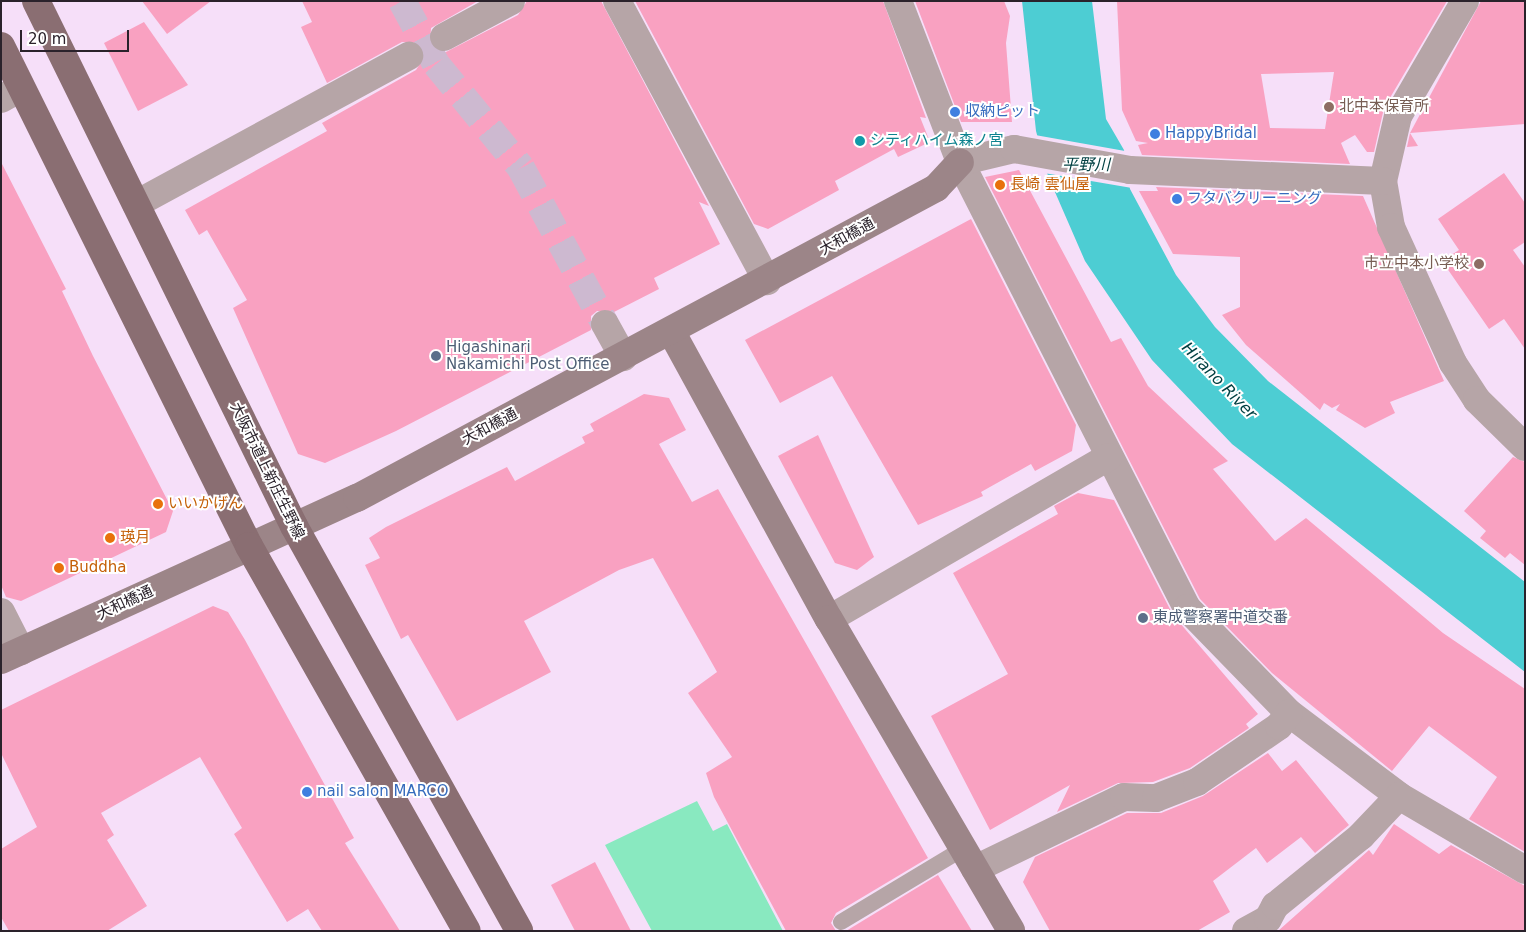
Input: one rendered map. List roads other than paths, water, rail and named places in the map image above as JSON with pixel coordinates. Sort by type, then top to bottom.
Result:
[{"type":"main road","name":"大阪市道上新庄生野線","points":[[36,1],[294,526],[519,931]]},
{"type":"main road","points":[[1,46],[11,93],[250,546],[467,931]]},
{"type":"street","points":[[444,37],[511,1]]},
{"type":"street","points":[[617,1],[767,281]]},
{"type":"street","points":[[898,1],[960,162],[1108,457],[1188,608],[1289,713],[1399,796],[1525,870]]},
{"type":"street","points":[[1466,1],[1398,116],[1383,181],[1391,227],[1453,363],[1477,400],[1525,447]]},
{"type":"street","points":[[136,204],[409,56]]},
{"type":"street","points":[[960,162],[1014,149],[1130,170],[1383,181]]},
{"type":"street","name":"大和橋通","points":[[11,655],[357,498],[767,281],[936,188],[960,162]]},
{"type":"street","points":[[605,324],[622,358]]},
{"type":"street","points":[[672,331],[829,620],[1011,931]]},
{"type":"street","points":[[829,620],[1108,457]]},
{"type":"street","points":[[1,612],[11,655]]},
{"type":"street","points":[[970,859],[1124,797],[1156,798],[1197,782],[1279,726],[1289,713]]},
{"type":"street","points":[[1264,927],[1275,906],[1361,836],[1399,796]]},
{"type":"lane","points":[[841,922],[970,859]]},
{"type":"water","name":"平野川","points":[[1022,1],[1092,1],[1106,119],[1124,150],[1130,189],[1176,275],[1215,327],[1268,381],[1525,582],[1525,672],[1232,444],[1152,360],[1085,261],[1048,176],[1036,131]]},
{"type":"tunnel","points":[[402,1],[436,64],[521,168],[605,324]]},
{"type":"place","name":"北中本保育所","points":[[1329,107]]},
{"type":"place","name":"収納ピット","points":[[955,112]]},
{"type":"place","name":"HappyBridal","points":[[1155,134]]},
{"type":"place","name":"シティハイム森ノ宮","points":[[860,141]]},
{"type":"place","name":"長崎 雲仙屋","points":[[1000,185]]},
{"type":"place","name":"フタバクリーニング","points":[[1177,199]]},
{"type":"place","name":"市立中本小学校","points":[[1479,264]]},
{"type":"place","name":"Higashinari Nakamichi Post Office","points":[[436,356]]},
{"type":"place","name":"いいかげん","points":[[158,504]]},
{"type":"place","name":"瑛月","points":[[110,538]]},
{"type":"place","name":"Buddha","points":[[59,568]]},
{"type":"place","name":"東成警察署中道交番","points":[[1143,618]]},
{"type":"place","name":"nail salon MARCO","points":[[307,792]]},
{"type":"water label","name":"Hirano River","points":[[1219,381]]}]
